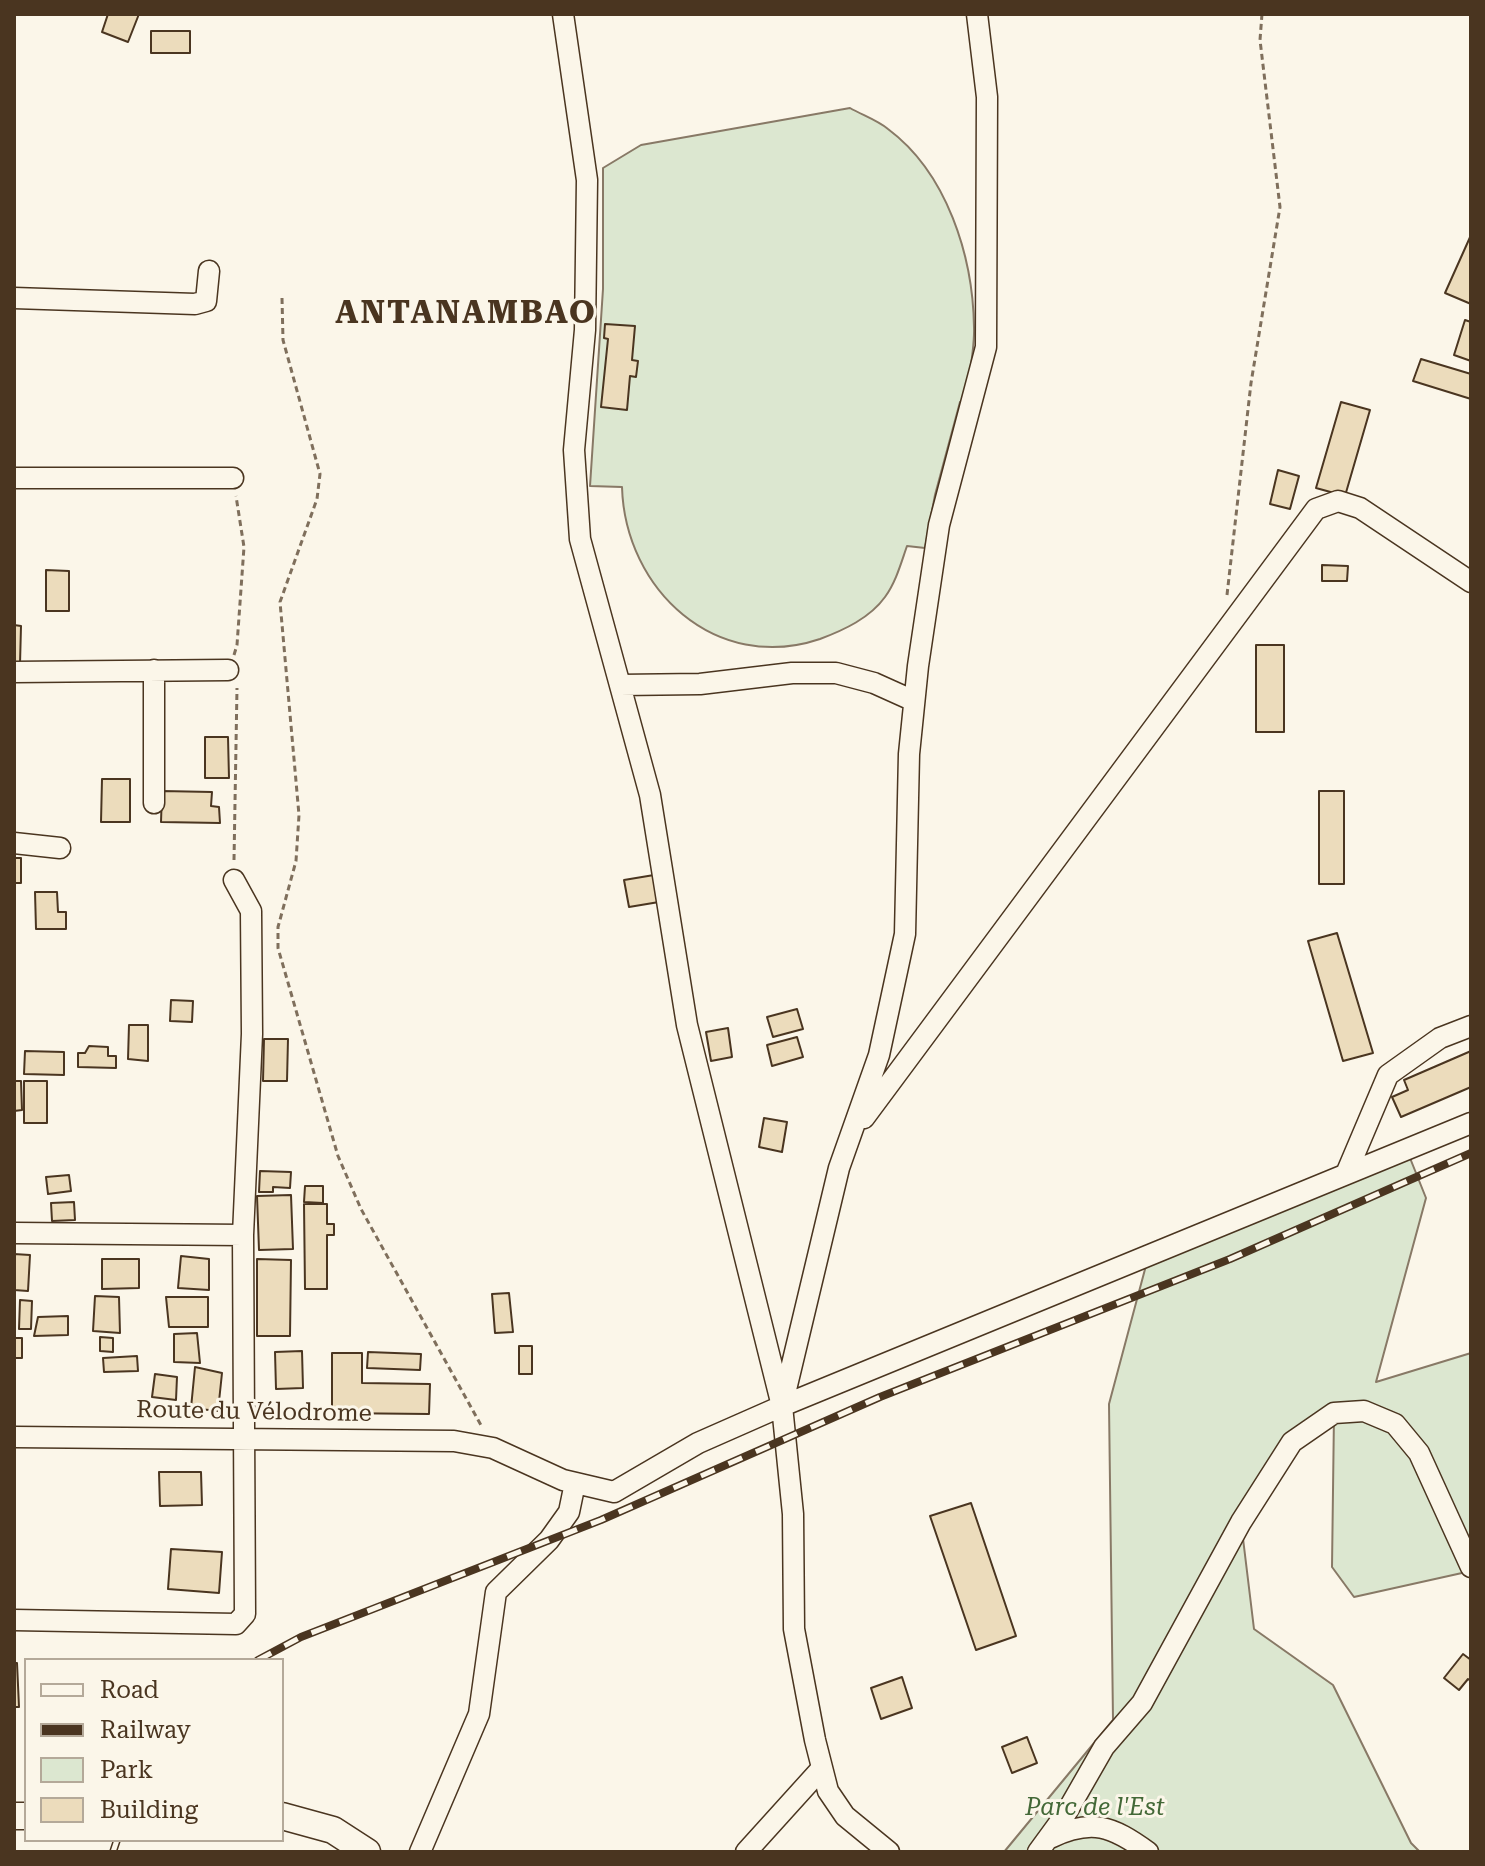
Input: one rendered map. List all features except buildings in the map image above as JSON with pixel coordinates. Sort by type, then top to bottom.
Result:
[{"type":"main road","points":[[284,1817],[333,1830],[367,1852]]},
{"type":"street","points":[[563,14],[587,180],[585,330],[574,450],[580,539],[650,795],[687,1025],[782,1406],[793,1514],[794,1629],[822,1768],[828,1791],[845,1816],[889,1852]]},
{"type":"street","points":[[782,1406],[839,1168],[879,1055],[905,934],[909,754],[914,701],[939,525],[986,347],[987,97],[977,14]]},
{"type":"street","points":[[14,298],[195,304],[206,301],[209,271]]},
{"type":"street","points":[[14,478],[233,478]]},
{"type":"street","points":[[854,1131],[1316,509],[1338,501],[1360,508],[1471,582]]},
{"type":"street","points":[[154,670],[154,803]]},
{"type":"street","points":[[14,672],[154,670],[233,679]]},
{"type":"street","points":[[620,685],[700,684],[792,673],[836,673],[874,683],[914,701]]},
{"type":"street","points":[[14,843],[60,848]]},
{"type":"street","points":[[14,1620],[236,1624],[245,1614],[243,1235],[252,1034],[251,911],[234,880]]},
{"type":"street","points":[[1346,1174],[1388,1075],[1440,1038],[1471,1026]]},
{"type":"street","name":"Route du Vélodrome","points":[[14,1437],[454,1441],[493,1448],[575,1483],[614,1492],[698,1443],[782,1406],[1471,1123]]},
{"type":"street","points":[[14,1233],[243,1235]]},
{"type":"street","points":[[1042,1846],[1104,1747],[1142,1703],[1241,1522],[1292,1442],[1334,1413],[1364,1411],[1395,1424],[1419,1453],[1471,1567]]},
{"type":"street","points":[[420,1852],[479,1714],[496,1592],[549,1540],[569,1512],[575,1483]]},
{"type":"street","points":[[746,1852],[822,1768]]},
{"type":"street","points":[[1042,1846],[1077,1825],[1120,1832],[1148,1852]]},
{"type":"path","points":[[1223,634],[1251,383],[1280,207],[1260,40],[1262,14]]},
{"type":"path","points":[[282,298],[283,340],[320,474],[317,499],[280,602],[299,815],[296,861],[278,927],[278,948],[344,1169],[361,1209],[493,1448]]},
{"type":"path","points":[[233,478],[244,547],[233,679],[234,880]]},
{"type":"green space","points":[[850,108],[884,126],[909,147],[941,192],[953,218],[968,272],[974,327],[966,401],[960,402],[935,495],[925,548],[907,546],[892,585],[879,604],[856,622],[820,639],[782,647],[746,644],[712,633],[683,615],[659,590],[640,559],[627,525],[622,487],[590,486],[603,289],[603,168],[641,145]]},
{"type":"green space","name":"Parc de l'Est","points":[[1406,1148],[1426,1198],[1376,1382],[1471,1353],[1471,1571],[1354,1597],[1332,1567],[1334,1414],[1292,1442],[1241,1522],[1254,1629],[1333,1685],[1411,1843],[1420,1852],[1004,1852],[1113,1720],[1109,1404],[1148,1258]]},
{"type":"railway","points":[[262,1658],[301,1637],[601,1520],[880,1397],[1230,1259],[1471,1153]]},
{"type":"railway","points":[[113,1852],[116,1842]]},
{"type":"district","name":"ANTANAMBAO","points":[[466,314]]}]
